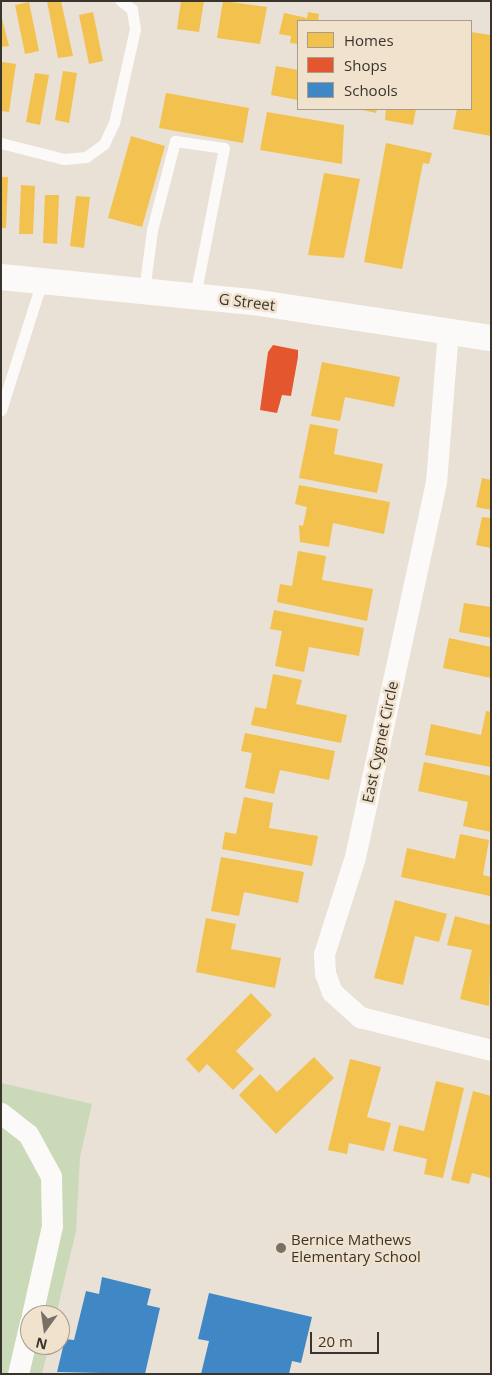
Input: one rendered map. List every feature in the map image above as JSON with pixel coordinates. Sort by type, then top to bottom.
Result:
[{"type":"street","name":"G Street","points":[[1,277],[195,296],[448,330],[491,338]]},
{"type":"street","name":"East Cygnet Circle","points":[[448,330],[436,482],[358,841],[324,954],[325,973],[332,992],[360,1017],[484,1049]]},
{"type":"street","points":[[1,1113],[28,1134],[51,1176],[52,1226],[34,1305]]},
{"type":"street","points":[[18,1374],[22,1355]]},
{"type":"lane","points":[[1,143],[64,159],[86,157],[104,144],[116,115],[135,29],[132,9],[121,1]]},
{"type":"lane","points":[[144,291],[152,230],[175,141],[224,148],[195,296]]},
{"type":"lane","points":[[1,410],[42,281]]},
{"type":"green space","points":[[1,1083],[92,1104],[80,1157],[76,1231],[58,1305],[20,1305],[20,1355],[47,1355],[42,1374],[1,1374]]},
{"type":"building: Homes","points":[[47,1],[61,1],[73,56],[58,58]]},
{"type":"building: Homes","points":[[181,1],[204,1],[199,32],[177,29]]},
{"type":"building: Homes","points":[[223,1],[267,7],[260,44],[217,38]]},
{"type":"building: Homes","points":[[29,2],[39,51],[25,54],[15,5]]},
{"type":"building: Homes","points":[[93,12],[103,61],[89,64],[79,15]]},
{"type":"building: Homes","points":[[308,12],[319,14],[318,20],[297,20],[297,44],[290,43],[291,36],[279,34],[284,13],[307,18]]},
{"type":"building: Homes","points":[[1,15],[9,46],[1,47]]},
{"type":"building: Homes","points":[[472,32],[491,35],[491,136],[453,129],[457,110],[472,110]]},
{"type":"building: Homes","points":[[2,62],[16,64],[9,112],[1,111]]},
{"type":"building: Homes","points":[[276,66],[297,70],[297,100],[271,95]]},
{"type":"building: Homes","points":[[63,71],[77,73],[69,123],[55,120]]},
{"type":"building: Homes","points":[[35,73],[49,75],[40,125],[26,122]]},
{"type":"building: Homes","points":[[166,93],[249,108],[243,143],[159,128]]},
{"type":"building: Homes","points":[[362,110],[377,110],[376,113]]},
{"type":"building: Homes","points":[[386,110],[416,110],[413,125],[385,120]]},
{"type":"building: Homes","points":[[267,112],[344,125],[342,164],[260,150]]},
{"type":"building: Homes","points":[[131,136],[165,146],[142,227],[108,218]]},
{"type":"building: Homes","points":[[386,143],[432,153],[429,164],[423,163],[402,269],[364,262]]},
{"type":"building: Homes","points":[[324,173],[360,179],[344,258],[308,255]]},
{"type":"building: Homes","points":[[1,177],[8,177],[6,228],[1,228]]},
{"type":"building: Homes","points":[[21,185],[35,186],[33,234],[19,234]]},
{"type":"building: Homes","points":[[45,195],[59,195],[57,244],[43,243]]},
{"type":"building: Homes","points":[[76,196],[90,197],[84,248],[70,246]]},
{"type":"building: Homes","points":[[322,362],[400,377],[394,407],[345,397],[340,421],[311,416]]},
{"type":"building: Homes","points":[[310,424],[338,429],[334,454],[383,464],[377,493],[299,478]]},
{"type":"building: Homes","points":[[482,478],[491,480],[491,510],[476,507]]},
{"type":"building: Homes","points":[[299,485],[390,502],[384,534],[333,523],[329,547],[300,542],[299,525],[303,526],[307,507],[295,504]]},
{"type":"building: Homes","points":[[482,517],[491,518],[491,548],[476,545]]},
{"type":"building: Homes","points":[[298,551],[326,556],[322,580],[373,589],[367,621],[277,602],[280,584],[292,586]]},
{"type":"building: Homes","points":[[464,603],[491,607],[491,638],[459,632]]},
{"type":"building: Homes","points":[[274,610],[364,628],[359,656],[309,647],[304,672],[275,666],[282,631],[270,629]]},
{"type":"building: Homes","points":[[449,638],[491,647],[491,678],[443,668]]},
{"type":"building: Homes","points":[[273,674],[302,680],[296,704],[347,715],[341,743],[251,725],[255,707],[266,709]]},
{"type":"building: Homes","points":[[486,711],[491,712],[491,767],[425,755],[431,724],[481,735]]},
{"type":"building: Homes","points":[[245,733],[335,751],[329,780],[280,770],[274,794],[245,788],[252,753],[241,751]]},
{"type":"building: Homes","points":[[424,762],[491,776],[491,832],[463,826],[468,802],[418,791]]},
{"type":"building: Homes","points":[[244,797],[273,803],[269,828],[318,836],[312,866],[222,849],[225,832],[236,834]]},
{"type":"building: Homes","points":[[460,834],[489,840],[483,875],[491,877],[490,896],[401,877],[407,848],[455,859]]},
{"type":"building: Homes","points":[[221,857],[304,872],[298,903],[244,892],[239,916],[211,911]]},
{"type":"building: Homes","points":[[395,900],[447,914],[439,942],[415,936],[403,985],[374,978]]},
{"type":"building: Homes","points":[[455,916],[489,925],[491,921],[489,1006],[460,999],[472,950],[447,945]]},
{"type":"building: Homes","points":[[206,918],[236,924],[231,949],[281,958],[275,988],[196,972]]},
{"type":"building: Homes","points":[[251,993],[272,1015],[236,1051],[254,1069],[233,1090],[207,1064],[199,1073],[186,1059]]},
{"type":"building: Homes","points":[[314,1057],[334,1078],[276,1134],[239,1095],[260,1074],[277,1092]]},
{"type":"building: Homes","points":[[350,1059],[381,1067],[367,1117],[391,1123],[384,1151],[349,1143],[347,1154],[328,1150]]},
{"type":"building: Homes","points":[[436,1081],[464,1088],[443,1178],[424,1174],[427,1159],[393,1151],[399,1125],[424,1131]]},
{"type":"building: Homes","points":[[473,1091],[491,1096],[491,1178],[472,1173],[469,1184],[451,1180]]},
{"type":"building: Shops","points":[[273,345],[298,350],[291,396],[282,395],[277,413],[260,410],[268,352]]},
{"type":"building: Schools","points":[[102,1277],[151,1289],[147,1305],[160,1308],[145,1374],[57,1372],[61,1355],[70,1355],[70,1340],[74,1340],[86,1291],[99,1294]]},
{"type":"building: Schools","points":[[209,1293],[312,1317],[301,1363],[292,1361],[289,1374],[201,1374],[209,1341],[198,1339]]},
{"type":"place","name":"Bernice Mathews Elementary School","points":[[281,1248]]}]
